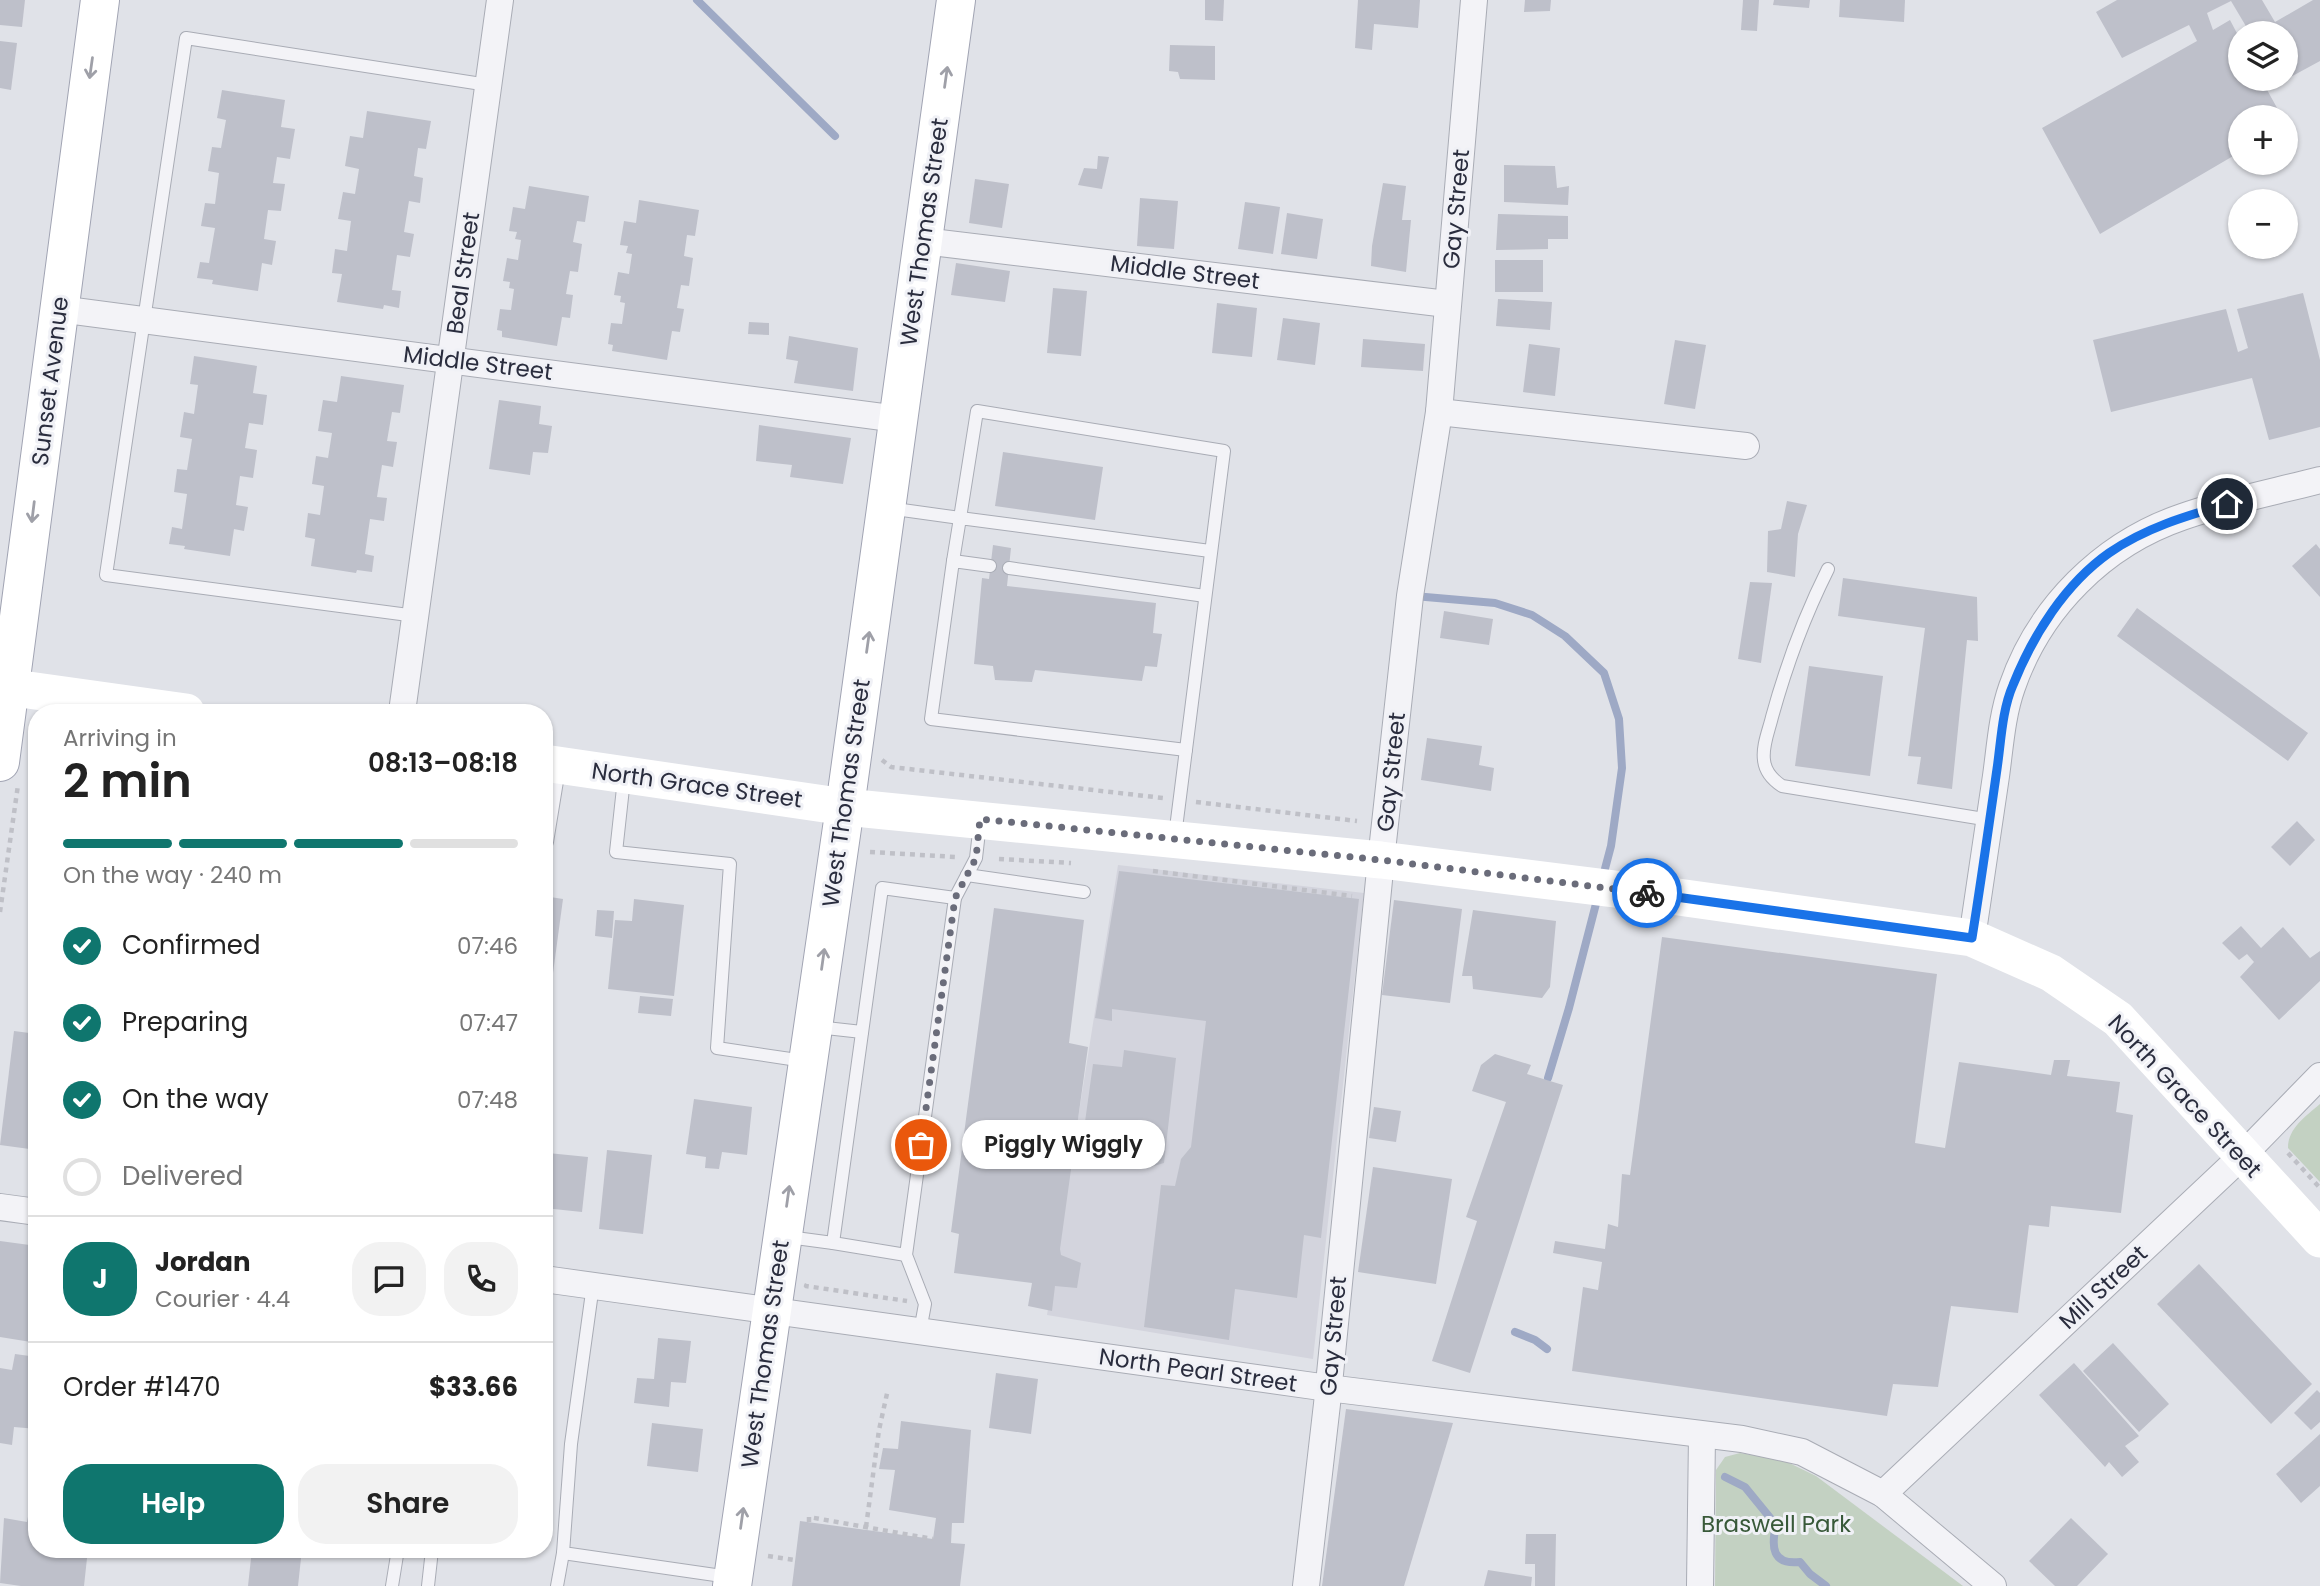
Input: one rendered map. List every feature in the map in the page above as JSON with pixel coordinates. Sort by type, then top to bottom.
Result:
[{"type":"main road","name":"Sunset Avenue","points":[[10,769],[5,687],[100,0]]},
{"type":"main road","name":"West Thomas Street","points":[[744,1577],[771,1310],[797,1238],[810,1044],[956,0]]},
{"type":"main road","points":[[5,687],[128,704]]},
{"type":"main road","name":"North Grace Street","points":[[553,764],[845,807],[1381,860],[1671,896],[1972,938],[2052,973],[2118,1019],[2320,1238]]},
{"type":"street","name":"Beal Street","points":[[403,704],[500,0]]},
{"type":"street","name":"Gay Street","points":[[1306,1586],[1410,596],[1439,412],[1474,0]]},
{"type":"street","name":"Middle Street","points":[[923,241],[1447,304]]},
{"type":"street","name":"Middle Street","points":[[58,309],[898,419]]},
{"type":"street","points":[[1439,412],[1746,446]]},
{"type":"street","points":[[1972,938],[2011,687],[2052,611],[2072,587],[2108,554],[2181,517],[2320,480]]},
{"type":"street","name":"Mill Street","points":[[1883,1494],[2242,1156],[2320,1076]]},
{"type":"street","points":[[0,1207],[28,1211]]},
{"type":"street","name":"North Pearl Street","points":[[553,1280],[1328,1388],[1742,1439],[1802,1452],[1883,1494],[1993,1586]]},
{"type":"street","points":[[1700,1586],[1702,1435]]},
{"type":"lane","points":[[416,617],[106,575],[186,37],[488,85]]},
{"type":"lane","points":[[1175,840],[1224,452],[977,411],[930,719],[1186,750]]},
{"type":"lane","points":[[887,508],[1210,551]]},
{"type":"lane","points":[[953,561],[990,566]]},
{"type":"lane","points":[[1009,568],[1205,596]]},
{"type":"lane","points":[[1828,569],[1805,615],[1769,731],[1763,761],[1772,779],[1782,786],[1990,820]]},
{"type":"lane","points":[[624,775],[616,852],[730,864],[717,1048],[810,1044],[862,1032]]},
{"type":"lane","points":[[920,1331],[925,1304],[906,1255],[955,898],[976,858],[980,819]]},
{"type":"lane","points":[[967,876],[1084,892]]},
{"type":"lane","points":[[833,1243],[882,888],[955,898]]},
{"type":"lane","points":[[797,1238],[906,1255]]},
{"type":"lane","points":[[557,1586],[563,1553],[571,1444],[593,1285]]},
{"type":"lane","points":[[563,1553],[744,1577]]},
{"type":"lane","points":[[392,1586],[397,1558]]},
{"type":"lane","points":[[428,1586],[429,1558]]},
{"type":"path","points":[[0,912],[10,769]]},
{"type":"path","points":[[861,861],[870,852],[1073,863]]},
{"type":"path","points":[[1142,869],[1359,897]]},
{"type":"path","points":[[2288,1153],[2320,1188]]},
{"type":"path","points":[[797,1238],[806,1286],[925,1304]]},
{"type":"path","points":[[866,1527],[887,1389]]},
{"type":"path","points":[[809,1522],[809,1517],[933,1539]]},
{"type":"path","points":[[744,1577],[768,1556],[769,1542]]},
{"type":"path","points":[[768,1556],[795,1560]]},
{"type":"shaded area","points":[[1118,865],[1364,893],[1313,1359],[1047,1315]]},
{"type":"green space","points":[[2320,1104],[2320,1182],[2288,1148],[2294,1128]]},
{"type":"green space","name":"Braswell Park","points":[[1740,1453],[1783,1460],[1816,1476],[1963,1586],[1715,1586],[1716,1470],[1725,1457]]},
{"type":"building","points":[[0,0],[25,0],[22,27],[0,25]]},
{"type":"building","points":[[1205,0],[1224,0],[1223,21],[1205,20]]},
{"type":"building","points":[[1358,0],[1420,0],[1418,28],[1374,24],[1372,50],[1355,48]]},
{"type":"building","points":[[1525,0],[1551,0],[1550,11],[1524,12]]},
{"type":"building","points":[[1743,0],[1759,0],[1757,31],[1741,30]]},
{"type":"building","points":[[1774,0],[1810,0],[1809,8],[1773,5]]},
{"type":"building","points":[[1840,0],[1905,0],[1904,22],[1839,17]]},
{"type":"building","points":[[2117,0],[2262,0],[2274,21],[2243,21],[2231,1],[2207,13],[2213,30],[2228,21],[2228,91],[2268,91],[2275,105],[2228,105],[2228,159],[2100,234],[2042,128],[2197,41],[2189,25],[2122,58],[2096,12]]},
{"type":"building","points":[[2313,0],[2320,0],[2320,61],[2298,73],[2298,21],[2277,21]]},
{"type":"building","points":[[0,41],[17,43],[11,90],[0,88]]},
{"type":"building","points":[[1170,45],[1215,46],[1215,80],[1180,79],[1178,72],[1169,71]]},
{"type":"building","points":[[222,90],[285,100],[281,127],[295,129],[290,159],[277,157],[273,183],[285,184],[281,211],[268,210],[264,239],[276,241],[272,265],[262,263],[258,291],[212,284],[213,280],[197,278],[200,262],[209,263],[215,228],[201,226],[205,203],[215,204],[219,173],[208,171],[212,147],[221,148],[226,120],[217,118]]},
{"type":"building","points":[[367,111],[431,121],[426,149],[418,148],[414,176],[423,178],[420,203],[409,201],[404,232],[414,234],[410,257],[397,255],[392,290],[401,291],[399,308],[384,305],[383,309],[337,302],[342,274],[332,273],[335,249],[347,251],[351,221],[338,219],[343,192],[355,194],[359,169],[345,166],[350,136],[363,138]]},
{"type":"building","points":[[1098,156],[1109,157],[1102,189],[1078,185],[1084,168],[1097,169]]},
{"type":"building","points":[[1504,165],[1555,166],[1557,188],[1569,186],[1568,205],[1504,202]]},
{"type":"building","points":[[975,179],[1009,184],[1002,228],[969,223]]},
{"type":"building","points":[[1383,183],[1406,186],[1402,220],[1411,220],[1406,272],[1371,266]]},
{"type":"building","points":[[529,186],[589,196],[585,222],[577,221],[573,242],[582,244],[578,272],[570,271],[566,294],[573,295],[570,318],[562,317],[557,346],[502,337],[502,331],[497,330],[500,309],[511,310],[514,289],[509,288],[510,282],[503,281],[507,258],[518,260],[521,240],[515,239],[517,232],[509,231],[513,207],[525,209]]},
{"type":"building","points":[[1140,198],[1178,201],[1174,249],[1137,246]]},
{"type":"building","points":[[639,200],[699,210],[695,236],[687,235],[684,256],[693,258],[689,286],[681,285],[677,308],[684,309],[680,332],[672,331],[667,360],[612,351],[613,345],[608,344],[611,323],[622,324],[625,303],[620,302],[621,296],[614,295],[618,272],[629,274],[632,254],[626,253],[628,246],[620,245],[624,221],[636,223]]},
{"type":"building","points":[[1245,202],[1280,207],[1273,254],[1238,249]]},
{"type":"building","points":[[1287,213],[1323,219],[1317,259],[1281,254]]},
{"type":"building","points":[[1498,214],[1568,216],[1568,239],[1548,239],[1548,249],[1496,250]]},
{"type":"building","points":[[1495,260],[1543,260],[1543,292],[1495,292]]},
{"type":"building","points":[[956,263],[1010,271],[1005,302],[951,295]]},
{"type":"building","points":[[1053,288],[1087,291],[1081,356],[1047,353]]},
{"type":"building","points":[[2303,293],[2320,360],[2320,427],[2269,440],[2252,378],[2111,412],[2093,340],[2226,309],[2238,352],[2248,348],[2237,309]]},
{"type":"building","points":[[1498,299],[1552,302],[1550,330],[1496,326]]},
{"type":"building","points":[[1217,303],[1257,308],[1252,357],[1212,353]]},
{"type":"building","points":[[1283,318],[1320,323],[1315,365],[1277,360]]},
{"type":"building","points":[[749,322],[769,323],[769,335],[748,334]]},
{"type":"building","points":[[789,336],[858,348],[853,391],[794,383],[798,361],[786,359]]},
{"type":"building","points":[[1363,339],[1425,344],[1423,371],[1361,367]]},
{"type":"building","points":[[1675,340],[1706,345],[1695,409],[1664,404]]},
{"type":"building","points":[[1529,344],[1560,348],[1555,396],[1523,392]]},
{"type":"building","points":[[194,356],[257,366],[253,393],[267,395],[263,425],[249,423],[245,448],[257,450],[253,478],[240,476],[236,505],[248,507],[244,531],[234,529],[230,556],[169,544],[172,527],[182,529],[187,494],[174,492],[177,469],[187,470],[192,439],[180,437],[184,412],[194,414],[198,385],[190,384]]},
{"type":"building","points":[[341,376],[404,385],[400,413],[392,412],[387,441],[397,442],[393,467],[382,465],[377,497],[387,498],[384,521],[370,519],[365,554],[374,556],[372,572],[357,570],[356,573],[311,566],[315,539],[305,537],[308,513],[320,515],[324,486],[312,484],[316,456],[328,458],[332,433],[318,431],[323,400],[337,402]]},
{"type":"building","points":[[499,400],[541,406],[539,424],[552,426],[548,453],[533,452],[530,475],[489,469]]},
{"type":"building","points":[[759,425],[851,438],[843,484],[790,477],[792,465],[756,461]]},
{"type":"building","points":[[1003,452],[1103,467],[1095,520],[995,506]]},
{"type":"building","points":[[1787,501],[1807,505],[1798,534],[1795,577],[1767,572],[1768,531],[1781,529]]},
{"type":"building","points":[[2316,544],[2320,549],[2320,597],[2292,566]]},
{"type":"building","points":[[993,545],[1011,548],[1007,586],[1156,603],[1153,633],[1162,634],[1157,667],[1145,666],[1142,681],[1035,670],[1032,682],[995,680],[993,666],[974,664],[982,578],[989,579]]},
{"type":"building","points":[[1843,578],[1977,597],[1978,641],[1967,640],[1952,789],[1917,784],[1921,757],[1908,756],[1925,628],[1838,616]]},
{"type":"building","points":[[1750,582],[1772,583],[1761,663],[1738,659]]},
{"type":"building","points":[[2137,608],[2308,733],[2288,761],[2117,636]]},
{"type":"building","points":[[1444,611],[1493,619],[1489,645],[1440,638]]},
{"type":"building","points":[[1809,666],[1883,676],[1870,776],[1795,766]]},
{"type":"building","points":[[1427,738],[1482,746],[1479,765],[1494,768],[1491,791],[1421,780]]},
{"type":"building","points":[[2297,821],[2315,840],[2290,866],[2271,847]]},
{"type":"building","points":[[1119,871],[1359,899],[1321,1238],[1304,1235],[1297,1298],[1235,1289],[1229,1340],[1144,1327],[1161,1185],[1175,1186],[1181,1159],[1191,1147],[1206,1021],[1112,1009],[1112,1021],[1095,1018]]},
{"type":"building","points":[[553,897],[563,899],[553,973]]},
{"type":"building","points":[[634,899],[684,905],[674,996],[608,989],[615,920],[632,921]]},
{"type":"building","points":[[1394,900],[1462,909],[1450,1003],[1382,995]]},
{"type":"building","points":[[994,908],[1084,920],[1069,1043],[1088,1047],[1060,1249],[1061,1255],[1081,1263],[1077,1288],[1055,1286],[1052,1311],[1028,1306],[1032,1283],[954,1273],[959,1234],[951,1232]]},
{"type":"building","points":[[597,910],[614,911],[612,938],[595,936]]},
{"type":"building","points":[[1473,910],[1556,921],[1550,987],[1542,998],[1473,989],[1472,976],[1462,976]]},
{"type":"building","points":[[2241,926],[2261,948],[2283,927],[2310,958],[2320,951],[2320,981],[2279,1020],[2240,977],[2254,962],[2247,954],[2239,960],[2222,943]]},
{"type":"building","points":[[1662,937],[1937,974],[1915,1143],[1945,1148],[1959,1062],[2051,1075],[2054,1060],[2070,1060],[2067,1076],[2120,1082],[2116,1112],[2133,1115],[2121,1213],[2051,1206],[2049,1227],[2029,1225],[2018,1313],[1951,1306],[1938,1387],[1893,1384],[1887,1416],[1572,1371],[1583,1287],[1598,1290],[1602,1262],[1553,1253],[1555,1241],[1605,1249],[1608,1224],[1618,1227],[1622,1174],[1630,1175]]},
{"type":"building","points":[[640,996],[673,999],[671,1016],[638,1013]]},
{"type":"building","points":[[14,1031],[28,1033],[28,1149],[0,1145]]},
{"type":"building","points":[[1124,1050],[1176,1058],[1164,1163],[1147,1168],[1080,1158],[1093,1064],[1122,1067]]},
{"type":"building","points":[[1495,1054],[1531,1065],[1527,1074],[1563,1085],[1470,1373],[1432,1361],[1477,1221],[1466,1217],[1506,1102],[1472,1091],[1481,1065]]},
{"type":"building","points":[[694,1099],[752,1107],[747,1155],[722,1152],[719,1169],[705,1168],[706,1157],[686,1154]]},
{"type":"building","points":[[1374,1107],[1401,1111],[1396,1142],[1369,1138]]},
{"type":"building","points":[[607,1150],[652,1155],[643,1234],[599,1229]]},
{"type":"building","points":[[553,1154],[588,1157],[582,1212],[553,1209]]},
{"type":"building","points":[[1373,1167],[1452,1179],[1436,1284],[1358,1272]]},
{"type":"building","points":[[0,1241],[28,1245],[28,1342],[0,1337]]},
{"type":"building","points":[[2199,1264],[2312,1384],[2271,1424],[2157,1304]]},
{"type":"building","points":[[658,1338],[691,1341],[686,1383],[671,1382],[669,1407],[634,1403],[637,1378],[654,1379]]},
{"type":"building","points":[[2113,1343],[2169,1404],[2139,1432],[2083,1371]]},
{"type":"building","points":[[15,1354],[28,1356],[28,1428],[14,1427],[12,1445],[0,1443],[0,1368],[12,1370]]},
{"type":"building","points":[[2074,1363],[2139,1436],[2125,1446],[2139,1462],[2122,1477],[2109,1462],[2105,1467],[2039,1395]]},
{"type":"building","points":[[996,1373],[1038,1379],[1031,1434],[989,1428]]},
{"type":"building","points":[[2317,1390],[2320,1393],[2320,1422],[2311,1430],[2294,1413]]},
{"type":"building","points":[[1346,1409],[1453,1423],[1404,1586],[1322,1586]]},
{"type":"building","points":[[901,1421],[971,1430],[964,1523],[952,1523],[951,1543],[965,1544],[960,1586],[792,1586],[800,1521],[933,1539],[936,1518],[889,1510],[895,1470],[879,1469],[883,1448],[898,1449]]},
{"type":"building","points":[[652,1423],[703,1429],[698,1472],[647,1466]]},
{"type":"building","points":[[2320,1434],[2320,1486],[2301,1503],[2276,1474]]},
{"type":"building","points":[[28,1517],[28,1558],[87,1558],[84,1586],[21,1586],[0,1583],[4,1518],[27,1522]]},
{"type":"building","points":[[2071,1518],[2108,1554],[2077,1586],[2055,1586],[2029,1561]]},
{"type":"building","points":[[1526,1534],[1556,1534],[1555,1586],[1535,1586],[1535,1564],[1525,1564]]},
{"type":"building","points":[[251,1558],[301,1558],[298,1586],[248,1586]]},
{"type":"building","points":[[1488,1570],[1532,1577],[1531,1586],[1484,1586]]},
{"type":"waterway","points":[[697,0],[835,136]]},
{"type":"waterway","points":[[1414,596],[1495,603],[1532,615],[1565,636],[1604,673],[1619,719],[1622,768],[1611,846],[1602,880]]},
{"type":"waterway","points":[[1548,1078],[1598,896]]},
{"type":"waterway","points":[[1515,1332],[1535,1340],[1547,1349]]},
{"type":"waterway","points":[[1725,1477],[1745,1487],[1776,1525],[1774,1547],[1779,1557],[1784,1561],[1800,1562],[1826,1586]]},
{"type":"way so far","points":[[921,1145],[955,898],[976,858],[980,819],[1381,860],[1647,893]]},
{"type":"place","name":"Piggly Wiggly","points":[[921,1145]]},
{"type":"route","points":[[1647,893],[1972,938],[2011,687],[2031,646],[2052,611],[2072,587],[2108,554],[2181,517],[2227,504]]}]
